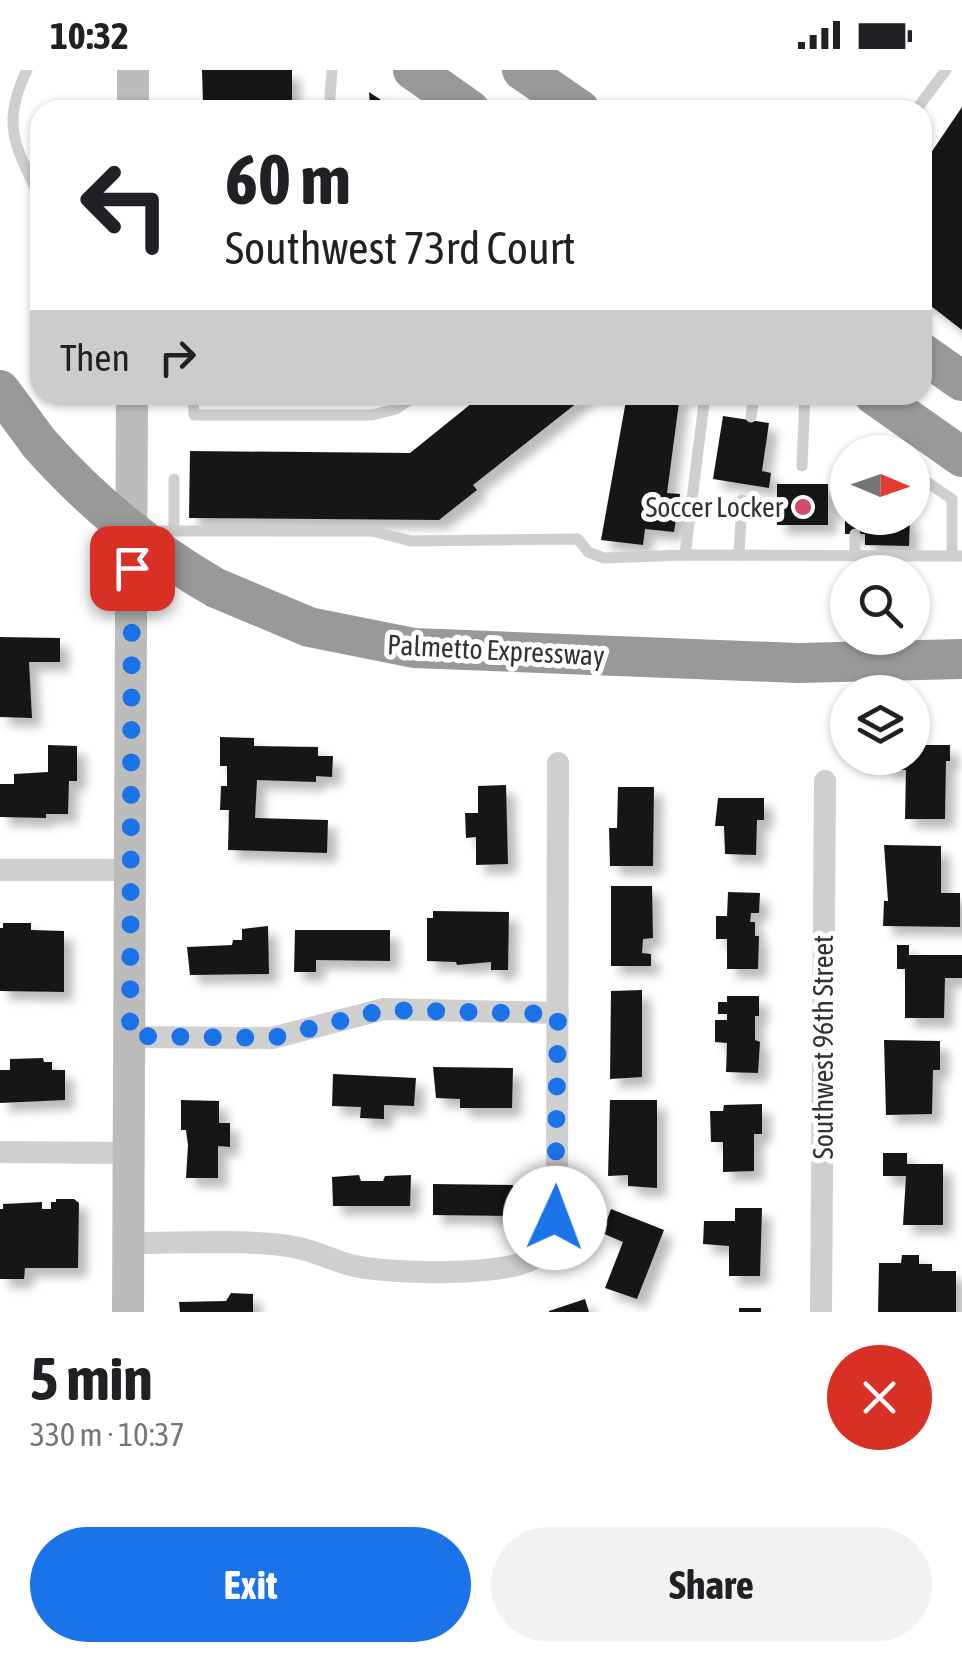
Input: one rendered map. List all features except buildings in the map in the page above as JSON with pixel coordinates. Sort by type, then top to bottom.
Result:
[{"type":"highway","points":[[413,70],[456,100]]},
{"type":"highway","points":[[522,70],[566,100]]},
{"type":"highway","points":[[932,360],[962,381]]},
{"type":"highway","name":"Palmetto Expressway","points":[[0,390],[39,443],[120,524],[216,588],[309,627],[414,648],[798,662],[962,659]]},
{"type":"highway","points":[[888,405],[962,457]]},
{"type":"street","points":[[132,70],[132,100]]},
{"type":"street","points":[[128,1312],[132,405]]},
{"type":"street","points":[[128,1244],[290,1246],[352,1266],[384,1270],[504,1270],[520,1266],[543,1251],[557,1202],[558,763]]},
{"type":"street","name":"Southwest 96th Street","points":[[821,1312],[826,781]]},
{"type":"street","points":[[0,870],[132,870]]},
{"type":"street","points":[[130,1036],[272,1038],[384,1010],[558,1014]]},
{"type":"street","points":[[0,1152],[129,1152]]},
{"type":"lane","points":[[27,70],[16,92],[11,118],[30,177]]},
{"type":"lane","points":[[330,97],[332,70]]},
{"type":"lane","points":[[924,100],[946,70]]},
{"type":"lane","points":[[194,405],[194,415],[312,415],[372,414],[402,405]]},
{"type":"lane","points":[[686,555],[704,405]]},
{"type":"lane","points":[[751,416],[753,405]]},
{"type":"lane","points":[[802,466],[805,405]]},
{"type":"lane","points":[[174,479],[174,531]]},
{"type":"lane","points":[[930,485],[952,500],[957,556],[930,556]]},
{"type":"lane","points":[[739,555],[742,500]]},
{"type":"lane","points":[[132,530],[372,530],[412,541],[578,539],[594,557],[830,556]]},
{"type":"place","name":"Soccer Locker","points":[[803,507]]},
{"type":"route","points":[[132,568],[130,1036],[272,1038],[384,1010],[558,1014],[555,1218]]}]
